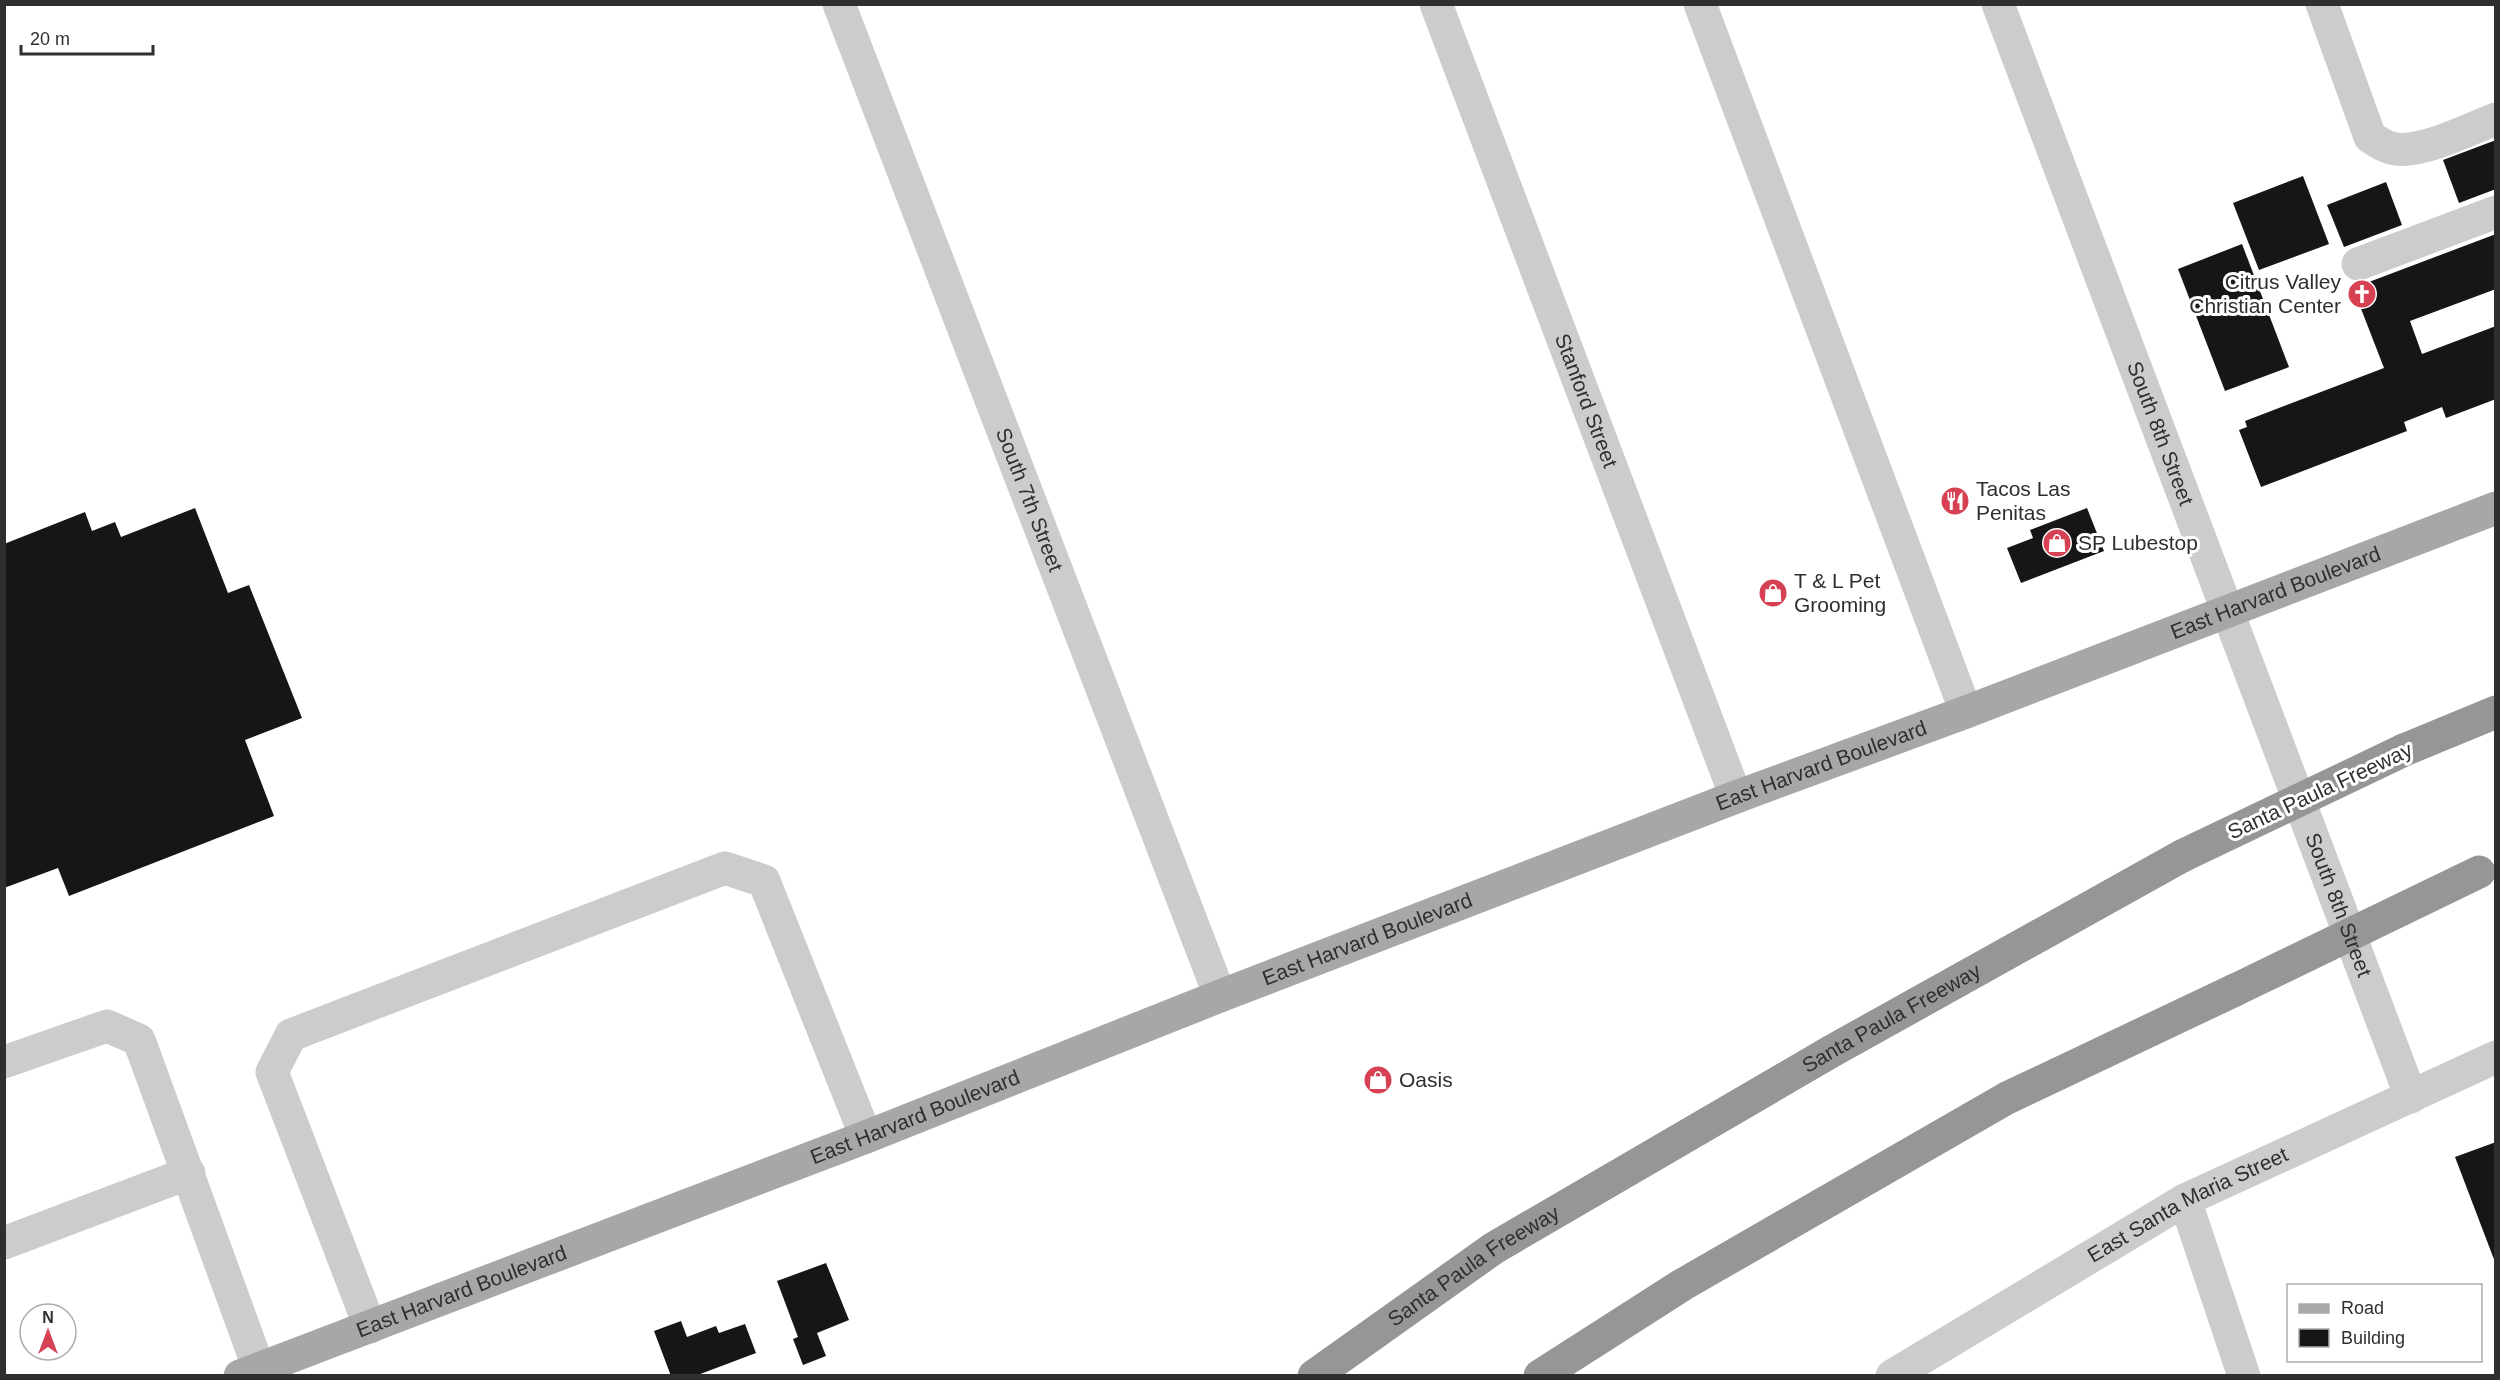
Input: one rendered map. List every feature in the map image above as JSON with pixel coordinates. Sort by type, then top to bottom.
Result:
[{"type":"highway","name":"Santa Paula Freeway","points":[[1314,1376],[1494,1248],[1822,1057],[2182,856],[2404,750],[2496,712]]},
{"type":"highway","points":[[1540,1376],[1682,1285],[2007,1098],[2487,868]]},
{"type":"main road","name":"East Harvard Boulevard","points":[[249,1372],[866,1137],[1220,996],[1736,797],[1966,712],[2228,609],[2496,508]]},
{"type":"street","name":"South 7th Street","points":[[839,4],[1220,996]]},
{"type":"street","name":"Stanford Street","points":[[1436,4],[1736,797]]},
{"type":"street","points":[[1700,4],[1966,712]]},
{"type":"street","name":"South 8th Street","points":[[1998,4],[2411,1097]]},
{"type":"street","points":[[2322,4],[2370,137],[2383,145],[2404,150],[2437,141],[2496,119]]},
{"type":"street","points":[[2358,264],[2496,212]]},
{"type":"street","points":[[370,1327],[272,1072],[291,1035],[713,872],[724,868],[764,881],[866,1137]]},
{"type":"street","points":[[4,1062],[107,1026],[139,1040],[189,1173],[249,1372]]},
{"type":"street","name":"East Santa Maria Street","points":[[1892,1376],[2185,1200],[2496,1058]]},
{"type":"street","points":[[4,1243],[189,1173]]},
{"type":"street","points":[[2185,1200],[2244,1376]]},
{"type":"building","points":[[2496,140],[2496,189],[2459,203],[2443,160]]},
{"type":"building","points":[[2303,176],[2329,244],[2259,270],[2233,203]]},
{"type":"building","points":[[2386,182],[2402,225],[2344,247],[2327,205]]},
{"type":"building","points":[[2496,234],[2496,289],[2410,321],[2422,354],[2496,326],[2496,399],[2446,418],[2442,407],[2404,422],[2407,431],[2261,487],[2239,430],[2247,427],[2245,421],[2384,368],[2353,288]]},
{"type":"building","points":[[2242,244],[2289,367],[2225,391],[2178,269]]},
{"type":"building","points":[[195,508],[228,593],[249,585],[302,718],[245,740],[274,816],[69,896],[58,868],[4,888],[4,544],[85,512],[92,531],[115,522],[121,537]]},
{"type":"building","points":[[2087,508],[2104,551],[2021,583],[2007,548],[2033,538],[2030,530]]},
{"type":"building","points":[[2496,1142],[2496,1262],[2495,1262],[2455,1157]]},
{"type":"building","points":[[826,1263],[849,1320],[817,1333],[826,1356],[803,1365],[793,1339],[798,1337],[777,1281]]},
{"type":"building","points":[[681,1321],[687,1337],[716,1326],[719,1333],[745,1324],[756,1353],[695,1376],[671,1376],[654,1331]]},
{"type":"place","name":"Citrus Valley Christian Center","points":[[2362,294]]},
{"type":"place","name":"Tacos Las Penitas","points":[[1955,501]]},
{"type":"place","name":"SP Lubestop","points":[[2057,543]]},
{"type":"place","name":"T & L Pet Grooming","points":[[1773,593]]},
{"type":"place","name":"Oasis","points":[[1378,1080]]}]
